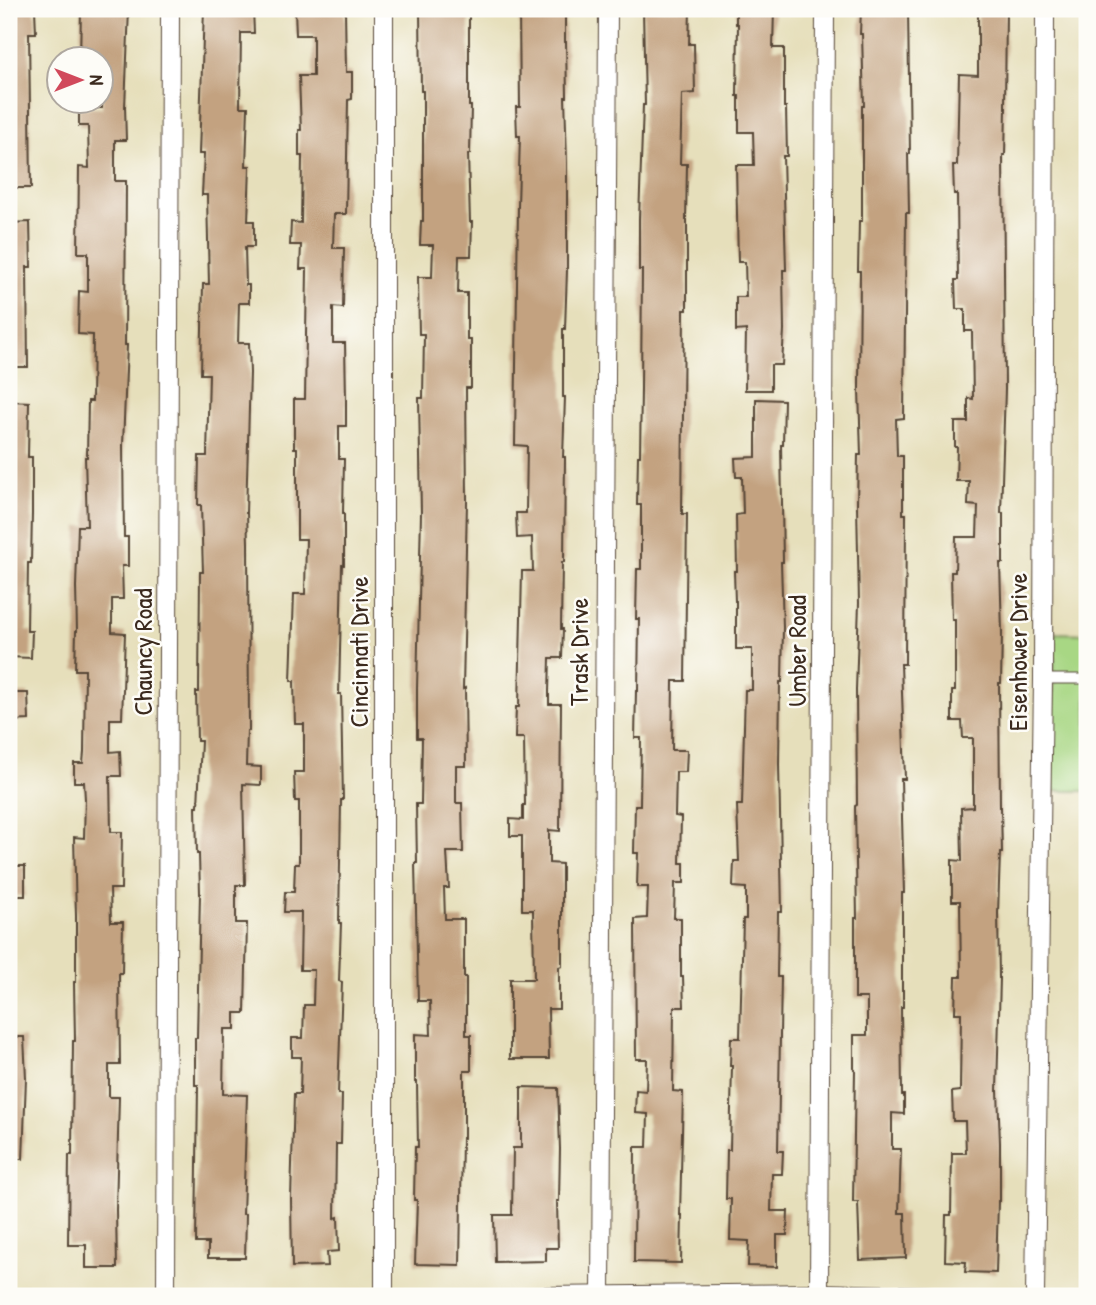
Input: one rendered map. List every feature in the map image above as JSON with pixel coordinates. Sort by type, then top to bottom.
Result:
[{"type":"street","name":"Chauncy Road","points":[[166,1296],[170,9]]},
{"type":"street","name":"Cincinnati Drive","points":[[384,9],[384,1296]]},
{"type":"street","name":"Trask Drive","points":[[601,1295],[608,9]]},
{"type":"street","name":"Umber Road","points":[[819,1293],[825,9]]},
{"type":"street","name":"Eisenhower Drive","points":[[1035,1296],[1043,679],[1045,9]]},
{"type":"street","points":[[543,1296],[819,1293],[933,1296]]},
{"type":"lane","points":[[1043,679],[1087,679]]},
{"type":"green space","points":[[1055,633],[1087,634],[1087,791],[1051,791]]},
{"type":"building","points":[[9,9],[35,9],[36,33],[29,33],[31,188],[9,188]]},
{"type":"building","points":[[81,9],[129,9],[126,140],[115,140],[115,181],[126,181],[127,345],[123,445],[124,537],[128,537],[128,566],[122,566],[123,599],[112,599],[112,632],[125,633],[122,719],[110,719],[110,752],[120,751],[121,776],[110,776],[111,832],[122,832],[121,889],[110,889],[111,922],[123,922],[122,973],[119,973],[120,1065],[109,1065],[109,1097],[119,1097],[117,1268],[86,1268],[86,1245],[68,1245],[76,982],[74,837],[84,838],[85,799],[84,782],[74,782],[74,763],[83,763],[85,670],[75,670],[76,587],[78,526],[87,526],[85,457],[88,401],[92,401],[93,335],[78,334],[79,291],[88,292],[88,253],[78,253],[79,167],[89,168],[88,126],[79,126],[79,116],[116,116],[116,46],[80,46]]},
{"type":"building","points":[[204,9],[253,9],[254,33],[241,33],[240,107],[248,107],[248,221],[254,221],[254,247],[245,247],[249,303],[239,303],[238,343],[249,343],[250,373],[246,513],[249,731],[246,766],[261,767],[261,785],[243,784],[245,885],[236,885],[236,923],[247,923],[245,1013],[235,1013],[235,1029],[224,1029],[223,1094],[247,1095],[243,1214],[246,1214],[245,1258],[208,1258],[208,1243],[196,1243],[198,1085],[195,1085],[195,1038],[200,893],[196,806],[201,741],[197,741],[196,692],[199,692],[200,572],[203,572],[201,505],[198,505],[199,456],[207,456],[209,374],[201,374],[203,284],[209,284],[207,195],[202,195],[204,154],[199,154]]},
{"type":"building","points":[[295,9],[345,9],[346,72],[352,72],[352,99],[348,100],[346,214],[334,214],[333,248],[344,248],[343,308],[333,307],[333,343],[345,343],[346,400],[346,426],[339,426],[339,459],[344,459],[344,565],[339,694],[343,800],[338,1094],[342,1094],[341,1144],[336,1144],[335,1218],[338,1217],[339,1251],[327,1252],[328,1266],[292,1267],[294,1094],[300,1094],[301,1057],[292,1057],[292,1038],[303,1038],[304,1005],[313,1005],[314,970],[300,970],[301,912],[284,912],[285,892],[294,892],[295,864],[299,864],[299,801],[295,801],[294,772],[304,772],[304,724],[295,724],[294,681],[291,681],[294,594],[305,594],[306,539],[297,539],[294,399],[305,399],[307,269],[300,269],[301,245],[290,245],[291,222],[301,223],[299,76],[313,76],[313,35],[296,35]]},
{"type":"building","points":[[420,9],[469,9],[471,106],[468,154],[471,256],[459,256],[458,293],[467,293],[467,340],[471,340],[471,388],[466,388],[467,501],[463,689],[465,688],[466,766],[456,766],[456,803],[462,803],[463,852],[447,852],[449,888],[444,888],[445,919],[464,919],[466,1035],[471,1035],[471,1071],[464,1071],[460,1265],[415,1264],[415,1147],[418,1147],[415,1034],[431,1035],[430,1001],[418,1001],[415,863],[416,804],[421,804],[422,738],[417,738],[417,689],[421,513],[419,398],[423,398],[424,334],[419,334],[418,277],[432,277],[433,245],[420,245],[423,221],[423,91]]},
{"type":"building","points":[[519,9],[565,9],[566,42],[567,270],[563,329],[563,629],[562,658],[550,658],[549,691],[549,704],[561,704],[560,831],[549,830],[549,863],[562,864],[562,966],[559,967],[559,1009],[548,1009],[549,1059],[510,1059],[510,979],[534,979],[533,910],[522,910],[522,836],[510,836],[510,819],[523,820],[525,805],[524,738],[515,738],[516,707],[519,707],[522,571],[533,571],[532,537],[517,538],[516,513],[526,513],[527,446],[515,445],[520,136],[517,136],[516,107],[520,107]]},
{"type":"building","points":[[643,9],[690,9],[689,44],[694,44],[695,93],[682,94],[680,164],[687,164],[682,514],[687,514],[685,681],[673,681],[672,750],[687,750],[686,772],[676,772],[675,816],[681,817],[680,863],[684,863],[684,883],[675,883],[674,918],[681,918],[684,1007],[674,1007],[673,1091],[683,1092],[681,1263],[634,1262],[635,1147],[647,1147],[648,1114],[635,1113],[636,1090],[646,1091],[647,1059],[636,1059],[635,919],[647,918],[648,887],[637,887],[638,853],[634,853],[635,805],[640,805],[641,738],[635,738],[639,619],[636,619],[637,569],[641,569],[641,505],[637,505],[642,270],[639,270],[639,219],[645,105]]},
{"type":"building","points":[[736,9],[774,9],[773,48],[784,48],[787,156],[783,156],[786,270],[783,270],[784,330],[782,365],[771,365],[771,390],[745,390],[746,330],[736,331],[736,297],[746,297],[745,262],[738,262],[736,165],[754,165],[753,132],[739,132]]},
{"type":"building","points":[[861,9],[908,9],[910,154],[909,213],[906,213],[904,418],[896,419],[897,456],[903,456],[903,514],[906,514],[905,664],[901,664],[905,779],[901,779],[904,1114],[892,1113],[892,1149],[901,1149],[899,1213],[905,1213],[906,1258],[860,1260],[858,1202],[853,1202],[854,1035],[867,1035],[867,998],[855,998],[856,690],[859,603],[857,504],[858,455],[861,455],[858,271],[859,221],[862,221],[864,106]]},
{"type":"building","points":[[978,9],[1006,9],[1003,155],[1005,389],[999,683],[1002,853],[998,913],[1000,978],[997,1091],[1000,1201],[996,1273],[965,1272],[966,1262],[945,1261],[946,1215],[951,1215],[952,1153],[966,1153],[965,1121],[953,1121],[952,1092],[960,1091],[961,1013],[955,1013],[956,977],[961,977],[960,901],[952,901],[952,860],[962,861],[961,808],[973,807],[973,738],[963,738],[962,721],[952,721],[952,691],[955,691],[955,620],[952,620],[951,572],[955,572],[956,537],[977,537],[978,506],[968,505],[969,481],[956,481],[955,422],[968,422],[968,398],[973,399],[972,331],[965,331],[965,309],[956,309],[957,194],[954,194],[953,165],[957,165],[959,74],[978,75]]},
{"type":"building","points":[[30,222],[31,267],[27,267],[28,367],[9,367],[9,223]]},
{"type":"building","points":[[756,399],[784,400],[781,445],[783,627],[779,764],[782,912],[778,912],[777,977],[781,977],[778,1151],[783,1151],[782,1174],[772,1174],[771,1211],[788,1211],[787,1235],[777,1235],[777,1267],[748,1266],[749,1241],[730,1240],[731,1199],[726,1199],[727,1150],[730,1150],[731,1038],[740,1038],[743,919],[746,919],[746,888],[733,887],[734,861],[739,861],[737,805],[742,805],[745,690],[752,690],[752,649],[736,649],[736,515],[743,514],[742,477],[736,477],[735,458],[756,457]]},
{"type":"building","points":[[9,401],[29,402],[28,457],[32,457],[32,514],[27,631],[32,631],[31,658],[9,657]]},
{"type":"building","points":[[9,693],[28,693],[29,720],[9,721]]},
{"type":"building","points":[[9,866],[25,866],[25,896],[9,896]]},
{"type":"building","points":[[9,1037],[24,1037],[26,1078],[23,1159],[9,1159]]},
{"type":"building","points":[[521,1087],[558,1088],[558,1248],[546,1248],[546,1261],[495,1262],[494,1215],[512,1215],[513,1148],[521,1148]]}]
